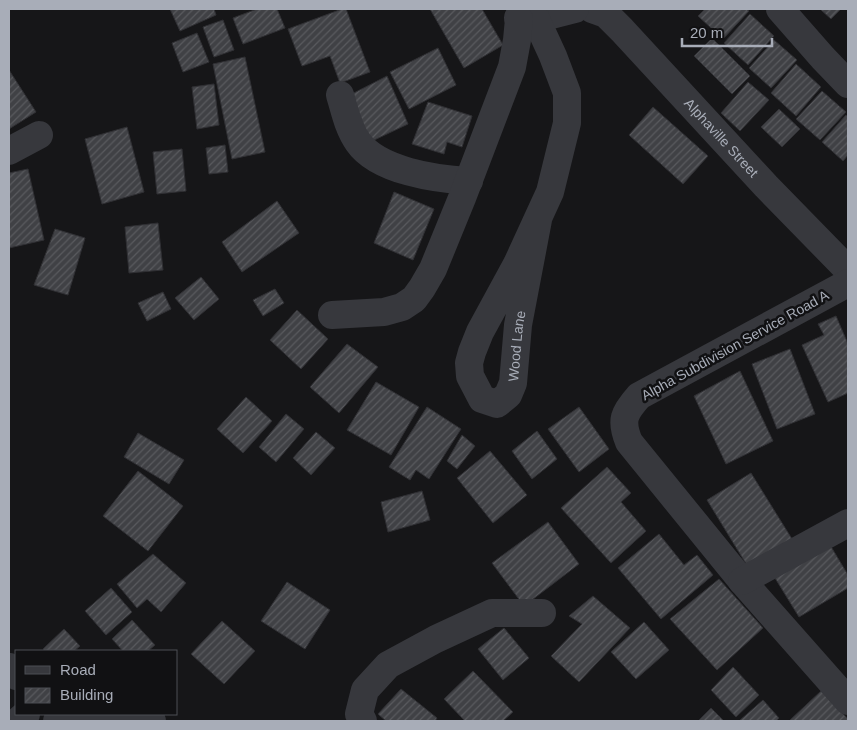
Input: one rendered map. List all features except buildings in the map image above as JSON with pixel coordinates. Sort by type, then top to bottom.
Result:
[{"type":"street","points":[[332,315],[384,312],[402,307],[414,299],[433,269],[512,67],[520,15],[575,9]]},
{"type":"street","points":[[780,9],[848,84]]},
{"type":"street","name":"Alphaville Street","points":[[602,11],[766,186],[848,270]]},
{"type":"street","name":"Wood Lane","points":[[520,15],[553,56],[566,94],[567,123],[550,192],[517,264],[480,332],[469,363],[470,376],[482,399],[496,404],[508,395],[513,384],[518,325],[538,220]]},
{"type":"street","points":[[340,95],[348,124],[357,141],[373,156],[388,164],[411,172],[436,178],[469,180]]},
{"type":"street","points":[[9,151],[39,135]]},
{"type":"street","name":"Alpha Subdivision Service Road A","points":[[848,283],[638,396],[627,410],[623,427],[629,442],[742,581],[848,700]]},
{"type":"street","points":[[742,581],[848,523]]},
{"type":"street","points":[[363,721],[359,714],[365,690],[388,665],[436,639],[492,613],[542,613]]},
{"type":"street","points":[[41,715],[52,721]]},
{"type":"street","points":[[57,721],[77,720],[97,715],[140,717],[152,721]]}]
